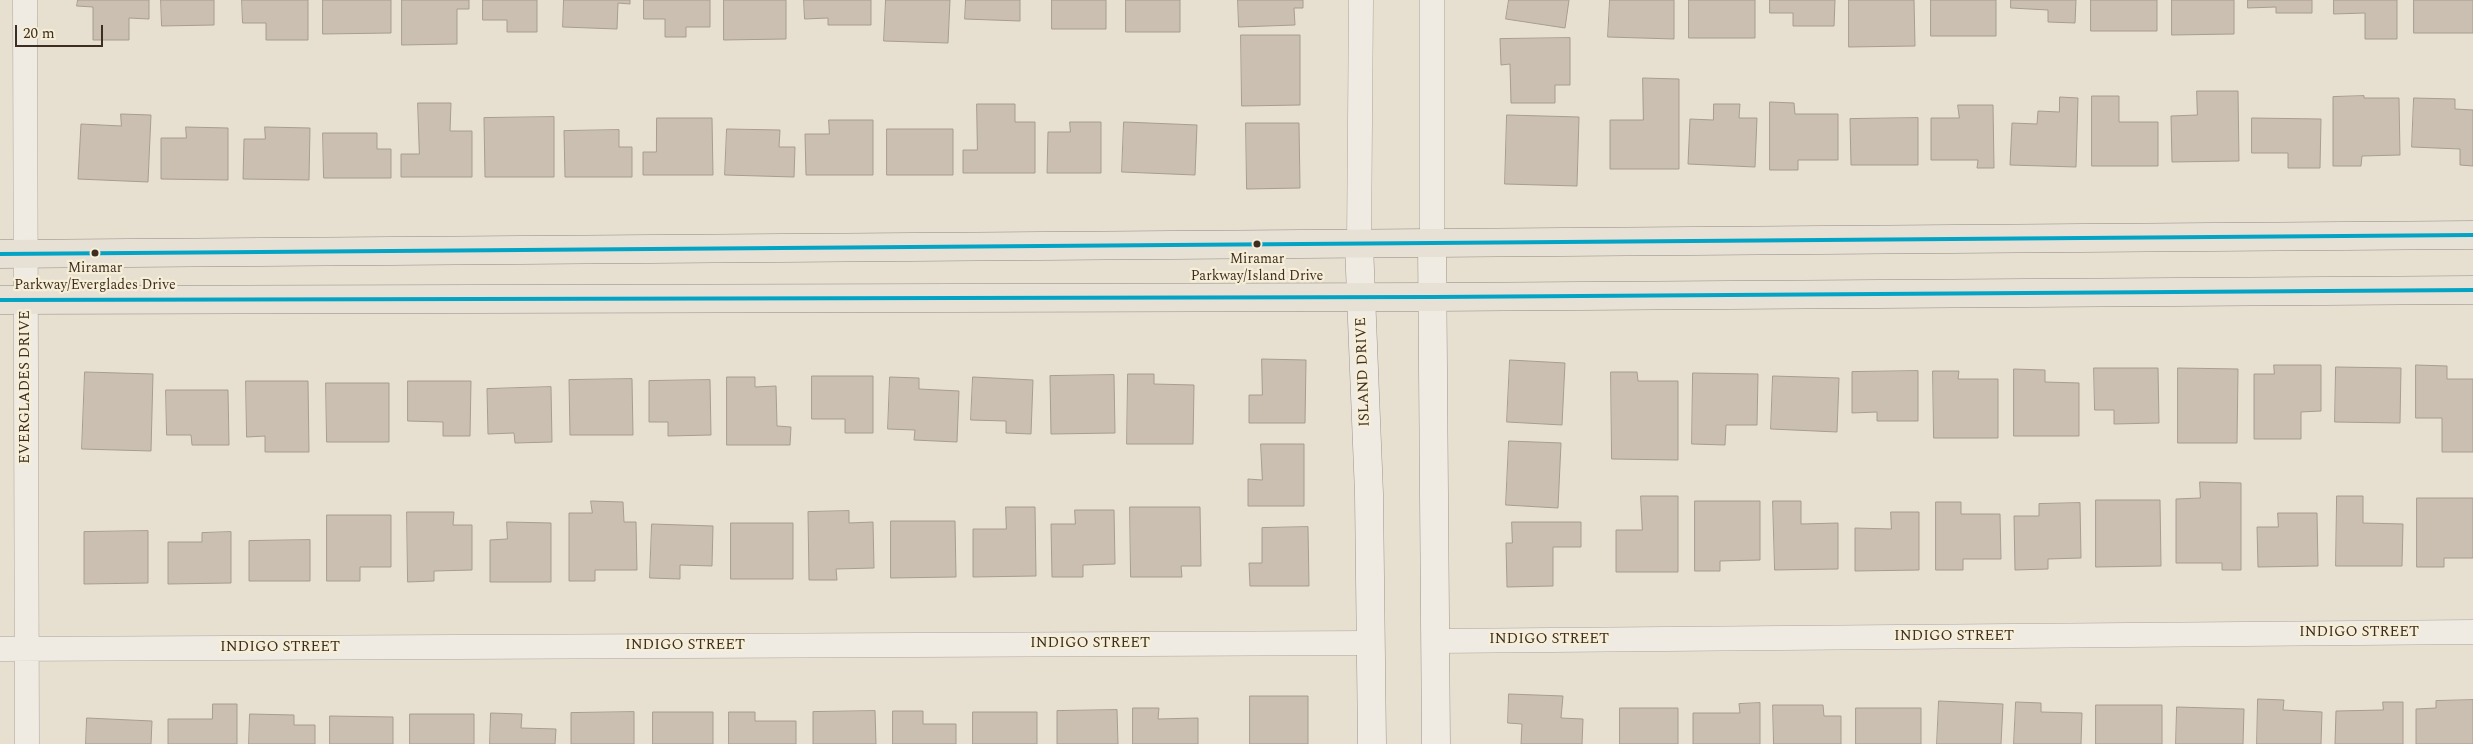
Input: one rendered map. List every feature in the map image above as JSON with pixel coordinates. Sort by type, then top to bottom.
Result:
[{"type":"main road","points":[[13,254],[2473,235]]},
{"type":"main road","points":[[0,300],[1432,297],[2473,290]]},
{"type":"street","name":"EVERGLADES DRIVE","points":[[25,0],[13,254],[27,300],[26,744]]},
{"type":"street","name":"ISLAND DRIVE","points":[[1361,0],[1359,245],[1369,494],[1372,744]]},
{"type":"street","points":[[1432,0],[1432,297],[1436,744]]},
{"type":"street","name":"INDIGO STREET","points":[[1436,641],[2473,632]]},
{"type":"street","name":"INDIGO STREET","points":[[0,649],[1371,643]]},
{"type":"building","points":[[78,0],[149,0],[149,19],[129,18],[129,40],[93,40],[93,7],[77,6]]},
{"type":"building","points":[[161,0],[214,0],[214,25],[162,26]]},
{"type":"building","points":[[242,0],[308,0],[308,40],[266,40],[266,23],[243,23]]},
{"type":"building","points":[[323,0],[391,0],[391,33],[323,34]]},
{"type":"building","points":[[402,0],[469,0],[469,9],[457,9],[457,44],[402,45]]},
{"type":"building","points":[[483,0],[537,0],[537,32],[507,32],[507,20],[483,20]]},
{"type":"building","points":[[564,0],[630,0],[630,4],[618,3],[617,29],[563,27]]},
{"type":"building","points":[[644,0],[710,0],[710,27],[686,27],[686,37],[665,37],[665,19],[644,19]]},
{"type":"building","points":[[724,0],[786,0],[786,39],[724,40]]},
{"type":"building","points":[[804,0],[871,0],[871,25],[828,25],[828,18],[805,19]]},
{"type":"building","points":[[886,0],[950,0],[948,43],[884,41]]},
{"type":"building","points":[[966,0],[1020,0],[1020,21],[965,19]]},
{"type":"building","points":[[1052,0],[1106,0],[1106,29],[1052,29]]},
{"type":"building","points":[[1126,0],[1180,0],[1180,32],[1126,32]]},
{"type":"building","points":[[1238,0],[1303,0],[1303,8],[1294,8],[1295,25],[1239,27]]},
{"type":"building","points":[[1509,0],[1569,0],[1565,28],[1506,19]]},
{"type":"building","points":[[1610,0],[1674,0],[1674,39],[1608,37]]},
{"type":"building","points":[[1689,0],[1755,0],[1755,38],[1689,38]]},
{"type":"building","points":[[1770,0],[1835,0],[1834,26],[1793,26],[1793,13],[1770,13]]},
{"type":"building","points":[[1849,0],[1914,0],[1915,46],[1849,47]]},
{"type":"building","points":[[1931,0],[1996,0],[1996,36],[1931,36]]},
{"type":"building","points":[[2011,0],[2076,0],[2075,23],[2048,22],[2048,10],[2011,8]]},
{"type":"building","points":[[2091,0],[2157,0],[2157,31],[2091,31]]},
{"type":"building","points":[[2172,0],[2234,0],[2234,34],[2172,35]]},
{"type":"building","points":[[2248,0],[2312,0],[2312,13],[2276,13],[2276,7],[2248,8]]},
{"type":"building","points":[[2334,0],[2397,0],[2397,39],[2365,39],[2365,13],[2334,14]]},
{"type":"building","points":[[2414,0],[2473,0],[2473,33],[2414,33]]},
{"type":"building","points":[[1241,35],[1300,35],[1300,105],[1242,106]]},
{"type":"building","points":[[1570,38],[1570,85],[1555,85],[1555,103],[1511,103],[1510,64],[1501,65],[1500,39]]},
{"type":"building","points":[[1643,78],[1679,79],[1679,169],[1610,169],[1610,120],[1643,120]]},
{"type":"building","points":[[2197,91],[2238,91],[2239,161],[2172,162],[2171,116],[2197,115]]},
{"type":"building","points":[[2092,96],[2119,96],[2119,122],[2158,122],[2158,166],[2092,166]]},
{"type":"building","points":[[2364,96],[2364,98],[2399,98],[2400,155],[2362,156],[2361,166],[2333,166],[2333,97]]},
{"type":"building","points":[[2060,97],[2078,98],[2076,167],[2010,165],[2012,123],[2037,124],[2038,111],[2059,112]]},
{"type":"building","points":[[2414,98],[2455,99],[2455,109],[2473,110],[2473,166],[2460,165],[2460,149],[2412,147]]},
{"type":"building","points":[[1770,102],[1794,103],[1795,114],[1838,114],[1838,160],[1798,160],[1798,170],[1770,170]]},
{"type":"building","points":[[418,103],[451,103],[450,131],[472,131],[472,177],[401,177],[401,154],[419,154]]},
{"type":"building","points":[[977,104],[1015,104],[1015,122],[1035,122],[1035,173],[963,173],[963,150],[977,150]]},
{"type":"building","points":[[1714,104],[1740,104],[1739,118],[1757,118],[1755,167],[1688,164],[1690,119],[1713,120]]},
{"type":"building","points":[[1958,105],[1993,105],[1994,168],[1977,168],[1978,160],[1931,160],[1931,118],[1959,118]]},
{"type":"building","points":[[121,114],[151,115],[148,182],[78,179],[81,124],[121,126]]},
{"type":"building","points":[[1507,115],[1579,117],[1577,186],[1505,184]]},
{"type":"building","points":[[554,117],[554,177],[485,177],[484,118]]},
{"type":"building","points":[[657,118],[712,118],[713,175],[643,175],[643,152],[656,152]]},
{"type":"building","points":[[1918,118],[1918,165],[1851,165],[1850,119]]},
{"type":"building","points":[[2252,118],[2321,119],[2320,168],[2288,168],[2288,153],[2252,153]]},
{"type":"building","points":[[829,120],[873,120],[873,175],[806,175],[805,134],[829,134]]},
{"type":"building","points":[[1070,122],[1101,122],[1101,173],[1047,173],[1048,132],[1070,132]]},
{"type":"building","points":[[1124,122],[1197,125],[1195,175],[1122,172]]},
{"type":"building","points":[[1246,123],[1299,123],[1300,188],[1247,189]]},
{"type":"building","points":[[186,127],[228,128],[228,180],[161,179],[161,138],[186,138]]},
{"type":"building","points":[[265,127],[310,128],[309,180],[243,179],[244,139],[265,139]]},
{"type":"building","points":[[727,129],[780,130],[779,147],[795,147],[794,177],[725,175]]},
{"type":"building","points":[[887,129],[953,129],[953,175],[887,175]]},
{"type":"building","points":[[619,130],[619,147],[632,147],[632,177],[565,177],[564,131]]},
{"type":"building","points":[[323,133],[377,133],[377,149],[391,149],[391,178],[324,178]]},
{"type":"building","points":[[1262,359],[1306,360],[1305,423],[1249,423],[1249,395],[1262,395]]},
{"type":"building","points":[[1510,360],[1565,363],[1562,425],[1507,422]]},
{"type":"building","points":[[2274,365],[2321,365],[2321,411],[2301,412],[2301,439],[2254,439],[2254,374],[2274,374]]},
{"type":"building","points":[[2416,365],[2447,366],[2447,379],[2473,379],[2473,452],[2442,452],[2442,418],[2416,418]]},
{"type":"building","points":[[2336,367],[2401,368],[2400,423],[2335,422]]},
{"type":"building","points":[[2094,368],[2158,368],[2159,423],[2114,424],[2114,410],[2095,410]]},
{"type":"building","points":[[2178,368],[2238,369],[2237,443],[2178,443]]},
{"type":"building","points":[[2014,369],[2045,370],[2045,382],[2079,383],[2079,436],[2014,436]]},
{"type":"building","points":[[1918,371],[1918,421],[1877,421],[1877,412],[1852,413],[1852,372]]},
{"type":"building","points":[[1933,371],[1959,371],[1958,379],[1998,379],[1998,438],[1934,438]]},
{"type":"building","points":[[85,372],[153,374],[151,451],[82,449]]},
{"type":"building","points":[[1611,372],[1637,372],[1638,381],[1678,381],[1678,460],[1612,459]]},
{"type":"building","points":[[1693,373],[1758,374],[1757,425],[1726,425],[1725,445],[1692,444]]},
{"type":"building","points":[[1128,374],[1154,374],[1154,384],[1194,385],[1193,444],[1127,444]]},
{"type":"building","points":[[1114,375],[1115,433],[1051,434],[1050,376]]},
{"type":"building","points":[[812,376],[873,376],[873,433],[845,433],[845,419],[812,419]]},
{"type":"building","points":[[1773,376],[1839,378],[1837,432],[1771,429]]},
{"type":"building","points":[[727,377],[755,377],[755,387],[776,386],[777,426],[791,427],[790,445],[727,445]]},
{"type":"building","points":[[890,377],[919,378],[919,389],[959,391],[957,442],[914,440],[915,430],[888,429]]},
{"type":"building","points":[[973,377],[1033,380],[1031,434],[1006,433],[1006,421],[971,420]]},
{"type":"building","points":[[632,379],[633,435],[570,435],[569,380]]},
{"type":"building","points":[[710,380],[711,435],[668,436],[668,422],[649,422],[649,381]]},
{"type":"building","points":[[246,381],[308,381],[309,452],[265,452],[265,436],[247,437]]},
{"type":"building","points":[[408,381],[471,381],[470,436],[443,436],[443,422],[408,421]]},
{"type":"building","points":[[326,383],[389,383],[389,442],[327,442]]},
{"type":"building","points":[[551,387],[552,442],[515,443],[514,433],[488,434],[487,389]]},
{"type":"building","points":[[166,390],[228,390],[229,445],[192,445],[191,435],[167,435]]},
{"type":"building","points":[[1509,441],[1561,443],[1558,508],[1506,505]]},
{"type":"building","points":[[1261,444],[1304,444],[1304,506],[1248,506],[1248,479],[1262,480]]},
{"type":"building","points":[[2200,482],[2241,483],[2241,570],[2222,570],[2222,563],[2176,563],[2176,499],[2200,498]]},
{"type":"building","points":[[1641,496],[1678,496],[1678,572],[1616,572],[1616,530],[1642,530]]},
{"type":"building","points":[[2337,496],[2363,496],[2363,523],[2403,524],[2402,566],[2336,566]]},
{"type":"building","points":[[2417,498],[2473,498],[2473,558],[2444,558],[2444,567],[2417,567]]},
{"type":"building","points":[[2096,500],[2160,500],[2161,566],[2096,567]]},
{"type":"building","points":[[591,501],[623,502],[624,522],[636,522],[637,570],[595,570],[595,581],[569,581],[569,513],[592,513]]},
{"type":"building","points":[[1695,501],[1760,501],[1760,560],[1720,561],[1720,571],[1695,571]]},
{"type":"building","points":[[1773,501],[1801,501],[1801,524],[1838,523],[1838,569],[1775,570]]},
{"type":"building","points":[[1936,502],[1961,502],[1961,514],[2000,514],[2001,559],[1963,559],[1963,570],[1936,570]]},
{"type":"building","points":[[2080,503],[2081,558],[2048,559],[2048,569],[2015,570],[2014,516],[2039,516],[2039,504]]},
{"type":"building","points":[[1006,507],[1035,507],[1036,576],[973,577],[973,529],[1006,529]]},
{"type":"building","points":[[1130,507],[1200,507],[1201,566],[1181,566],[1182,577],[1131,577]]},
{"type":"building","points":[[1075,510],[1114,510],[1115,564],[1083,565],[1083,577],[1052,577],[1051,524],[1075,524]]},
{"type":"building","points":[[849,511],[849,523],[873,522],[874,568],[836,569],[837,580],[809,580],[808,512]]},
{"type":"building","points":[[407,512],[454,512],[453,525],[472,525],[472,570],[434,571],[434,581],[408,582]]},
{"type":"building","points":[[1891,512],[1919,512],[1919,570],[1855,571],[1855,528],[1891,529]]},
{"type":"building","points":[[2278,513],[2317,513],[2318,566],[2258,567],[2257,527],[2278,527]]},
{"type":"building","points":[[327,515],[391,515],[391,567],[360,567],[360,581],[327,581]]},
{"type":"building","points":[[891,521],[955,521],[956,577],[891,578]]},
{"type":"building","points":[[507,522],[551,523],[551,582],[490,582],[490,540],[507,539]]},
{"type":"building","points":[[1512,522],[1581,522],[1581,547],[1553,547],[1553,586],[1507,587],[1506,543],[1512,543]]},
{"type":"building","points":[[731,523],[793,523],[793,579],[731,579]]},
{"type":"building","points":[[652,524],[713,526],[712,566],[680,565],[680,579],[650,578]]},
{"type":"building","points":[[1308,527],[1309,586],[1250,586],[1249,563],[1262,563],[1262,528]]},
{"type":"building","points":[[148,531],[148,583],[84,584],[84,532]]},
{"type":"building","points":[[231,532],[231,583],[168,584],[168,542],[202,542],[202,533]]},
{"type":"building","points":[[310,540],[310,581],[249,581],[249,541]]},
{"type":"building","points":[[1509,694],[1563,696],[1561,718],[1583,719],[1582,744],[1521,744],[1522,724],[1508,723]]},
{"type":"building","points":[[1250,696],[1308,696],[1308,744],[1250,744]]},
{"type":"building","points":[[2258,699],[2284,700],[2283,710],[2322,712],[2321,744],[2257,744]]},
{"type":"building","points":[[2473,700],[2473,744],[2416,744],[2416,709],[2436,708],[2436,701]]},
{"type":"building","points":[[1939,701],[2003,704],[2001,744],[1937,744]]},
{"type":"building","points":[[2016,702],[2041,703],[2041,712],[2082,713],[2081,744],[2014,744]]},
{"type":"building","points":[[2383,702],[2403,702],[2403,744],[2335,744],[2336,711],[2383,710]]},
{"type":"building","points":[[1760,703],[1760,744],[1693,744],[1693,713],[1740,713],[1739,704]]},
{"type":"building","points":[[213,704],[237,704],[237,744],[168,744],[168,719],[212,719]]},
{"type":"building","points":[[1773,705],[1823,705],[1824,716],[1841,716],[1841,744],[1774,744]]},
{"type":"building","points":[[2096,705],[2162,705],[2162,744],[2096,744]]},
{"type":"building","points":[[2177,707],[2244,709],[2243,744],[2176,744]]},
{"type":"building","points":[[1133,708],[1159,708],[1158,719],[1198,718],[1198,744],[1133,744]]},
{"type":"building","points":[[1620,708],[1678,708],[1678,744],[1620,744]]},
{"type":"building","points":[[1856,708],[1921,708],[1921,744],[1856,744]]},
{"type":"building","points":[[1117,710],[1118,744],[1057,744],[1057,711]]},
{"type":"building","points":[[875,711],[876,744],[813,744],[813,712]]},
{"type":"building","points":[[893,711],[923,711],[923,724],[956,724],[956,744],[893,744]]},
{"type":"building","points":[[634,712],[634,744],[571,744],[571,713]]},
{"type":"building","points":[[653,712],[713,712],[713,744],[653,744]]},
{"type":"building","points":[[729,712],[755,712],[755,721],[796,721],[796,744],[729,744]]},
{"type":"building","points":[[973,712],[1037,712],[1037,744],[973,744]]},
{"type":"building","points":[[491,713],[522,714],[521,728],[556,729],[555,744],[490,744]]},
{"type":"building","points":[[250,714],[294,715],[294,725],[315,725],[315,744],[249,744]]},
{"type":"building","points":[[410,714],[474,714],[474,744],[410,744]]},
{"type":"building","points":[[330,716],[393,717],[393,744],[330,744]]},
{"type":"building","points":[[87,718],[152,721],[151,744],[86,744]]},
{"type":"transit line","points":[[0,254],[2473,235]]},
{"type":"transit line","points":[[0,300],[1432,297],[2473,290]]},
{"type":"place","name":"Miramar Parkway/Island Drive","points":[[1257,244]]},
{"type":"place","name":"Miramar Parkway/Everglades Drive","points":[[95,253]]}]
